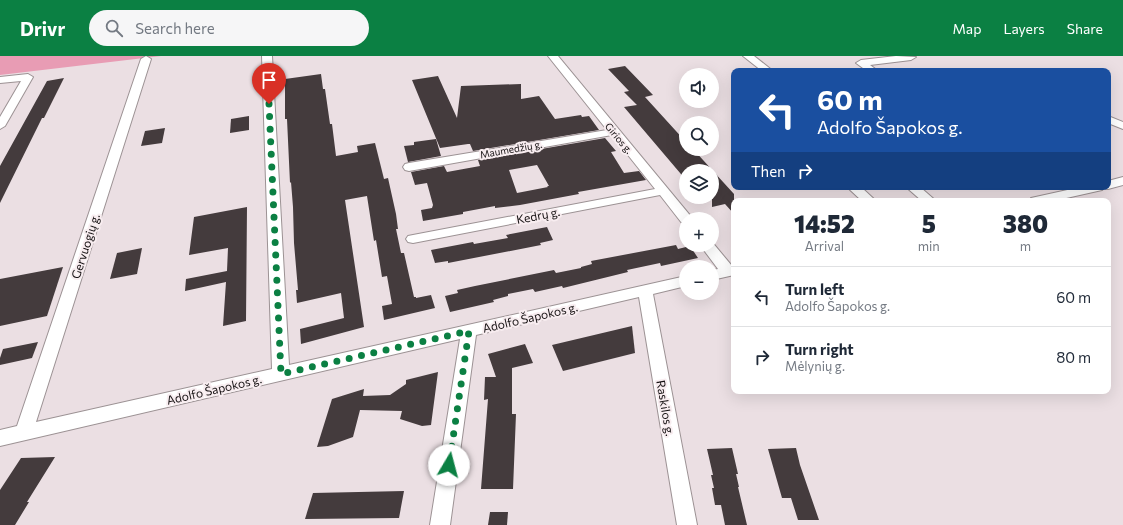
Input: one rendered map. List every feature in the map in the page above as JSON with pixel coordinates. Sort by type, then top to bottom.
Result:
[{"type":"street","points":[[267,56],[281,374]]},
{"type":"street","name":"Girios g.","points":[[553,56],[680,212]]},
{"type":"street","points":[[748,56],[764,68]]},
{"type":"street","points":[[868,68],[861,63],[911,57]]},
{"type":"street","name":"Gervuogių g.","points":[[24,432],[146,60]]},
{"type":"street","points":[[0,80],[28,77],[0,126]]},
{"type":"street","points":[[1111,120],[1123,126]]},
{"type":"street","name":"Maumedžių g.","points":[[409,167],[614,132]]},
{"type":"street","points":[[1111,184],[1123,181]]},
{"type":"street","points":[[857,190],[866,198]]},
{"type":"street","points":[[916,190],[926,198]]},
{"type":"street","points":[[1043,198],[1062,190]]},
{"type":"street","name":"Kedrų g.","points":[[413,238],[663,191]]},
{"type":"street","points":[[714,252],[731,270]]},
{"type":"street","points":[[719,274],[731,271]]},
{"type":"street","name":"Adolfo Šapokos g.","points":[[1,439],[24,432],[679,283]]},
{"type":"street","name":"Raskilos g.","points":[[646,291],[687,525]]},
{"type":"street","points":[[440,525],[469,331]]},
{"type":"shaded area","points":[[0,56],[161,56],[0,75]]},
{"type":"building","points":[[625,66],[653,95],[645,97],[679,134],[679,156],[699,156],[707,164],[679,164],[679,172],[624,107],[637,105],[624,92],[629,91],[608,69]]},
{"type":"building","points":[[321,74],[323,89],[325,89],[330,124],[332,124],[336,156],[358,152],[357,146],[375,143],[384,179],[388,178],[396,214],[398,229],[396,229],[401,253],[404,253],[414,297],[416,298],[431,295],[435,308],[384,320],[382,306],[392,304],[387,276],[382,277],[376,240],[374,241],[367,196],[345,200],[364,327],[301,344],[300,329],[344,318],[341,293],[297,303],[296,290],[298,290],[293,207],[291,182],[290,183],[287,119],[285,119],[285,79]]},
{"type":"building","points":[[438,76],[457,118],[461,86],[521,84],[521,99],[539,96],[555,119],[581,115],[582,117],[589,116],[599,130],[473,151],[470,144],[440,148],[412,80]]},
{"type":"building","points":[[64,78],[44,118],[42,118],[0,203],[0,166],[47,81]]},
{"type":"building","points":[[249,116],[249,130],[230,133],[231,119]]},
{"type":"building","points":[[165,128],[162,143],[141,146],[145,131]]},
{"type":"building","points":[[605,138],[616,151],[611,152],[624,173],[639,171],[646,180],[578,192],[579,194],[520,205],[495,208],[495,206],[463,212],[463,214],[423,221],[421,210],[432,208],[433,205],[427,183],[415,185],[411,172],[444,166],[447,172],[480,166],[478,160]],"holes":[[[537,165],[549,186],[517,193],[509,170]]]},
{"type":"building","points":[[436,139],[441,156],[408,162],[404,146],[414,145],[414,142]]},
{"type":"building","points":[[719,178],[734,194],[734,198],[731,198],[731,211],[725,204],[712,207],[712,204],[719,204]]},
{"type":"building","points":[[247,207],[246,321],[223,326],[226,282],[185,291],[186,279],[227,271],[228,248],[189,255],[194,217]]},
{"type":"building","points":[[547,227],[553,240],[540,243],[541,245],[448,263],[448,261],[435,263],[431,250],[473,242],[474,244],[508,238],[506,235]]},
{"type":"building","points":[[676,245],[679,249],[679,252],[694,252],[698,258],[679,260],[679,262],[661,266],[660,263],[627,270],[628,272],[563,288],[562,286],[535,292],[533,289],[508,294],[508,296],[493,300],[494,302],[450,312],[445,296],[458,293],[457,290],[475,286],[554,270],[556,273],[581,268],[592,264],[591,261]]},
{"type":"building","points":[[142,248],[137,274],[110,279],[117,253]]},
{"type":"building","points":[[63,267],[47,316],[0,326],[0,279]]},
{"type":"building","points":[[632,326],[635,353],[563,371],[552,345]]},
{"type":"building","points":[[38,342],[32,358],[0,365],[0,358],[3,349]]},
{"type":"building","points":[[525,344],[533,363],[512,368],[512,414],[516,414],[513,489],[481,489],[488,399],[484,400],[485,377],[496,377],[488,354]]},
{"type":"building","points":[[438,372],[431,425],[422,426],[400,419],[402,411],[360,410],[353,437],[328,446],[317,447],[332,399],[364,389],[363,396],[390,395],[406,384],[406,380]]},
{"type":"building","points":[[732,448],[738,474],[736,474],[738,487],[747,525],[725,525],[721,505],[715,505],[712,488],[714,488],[711,475],[713,475],[707,449]]},
{"type":"building","points":[[796,448],[800,465],[819,520],[798,520],[791,498],[782,498],[768,449]]},
{"type":"building","points":[[55,457],[27,502],[29,502],[15,525],[0,525],[0,490],[21,458]]},
{"type":"building","points":[[404,491],[399,518],[305,519],[313,493]]},
{"type":"building","points":[[490,512],[508,512],[507,525],[488,525]]},
{"type":"route","points":[[269,104],[281,374],[469,331],[449,465]]}]
